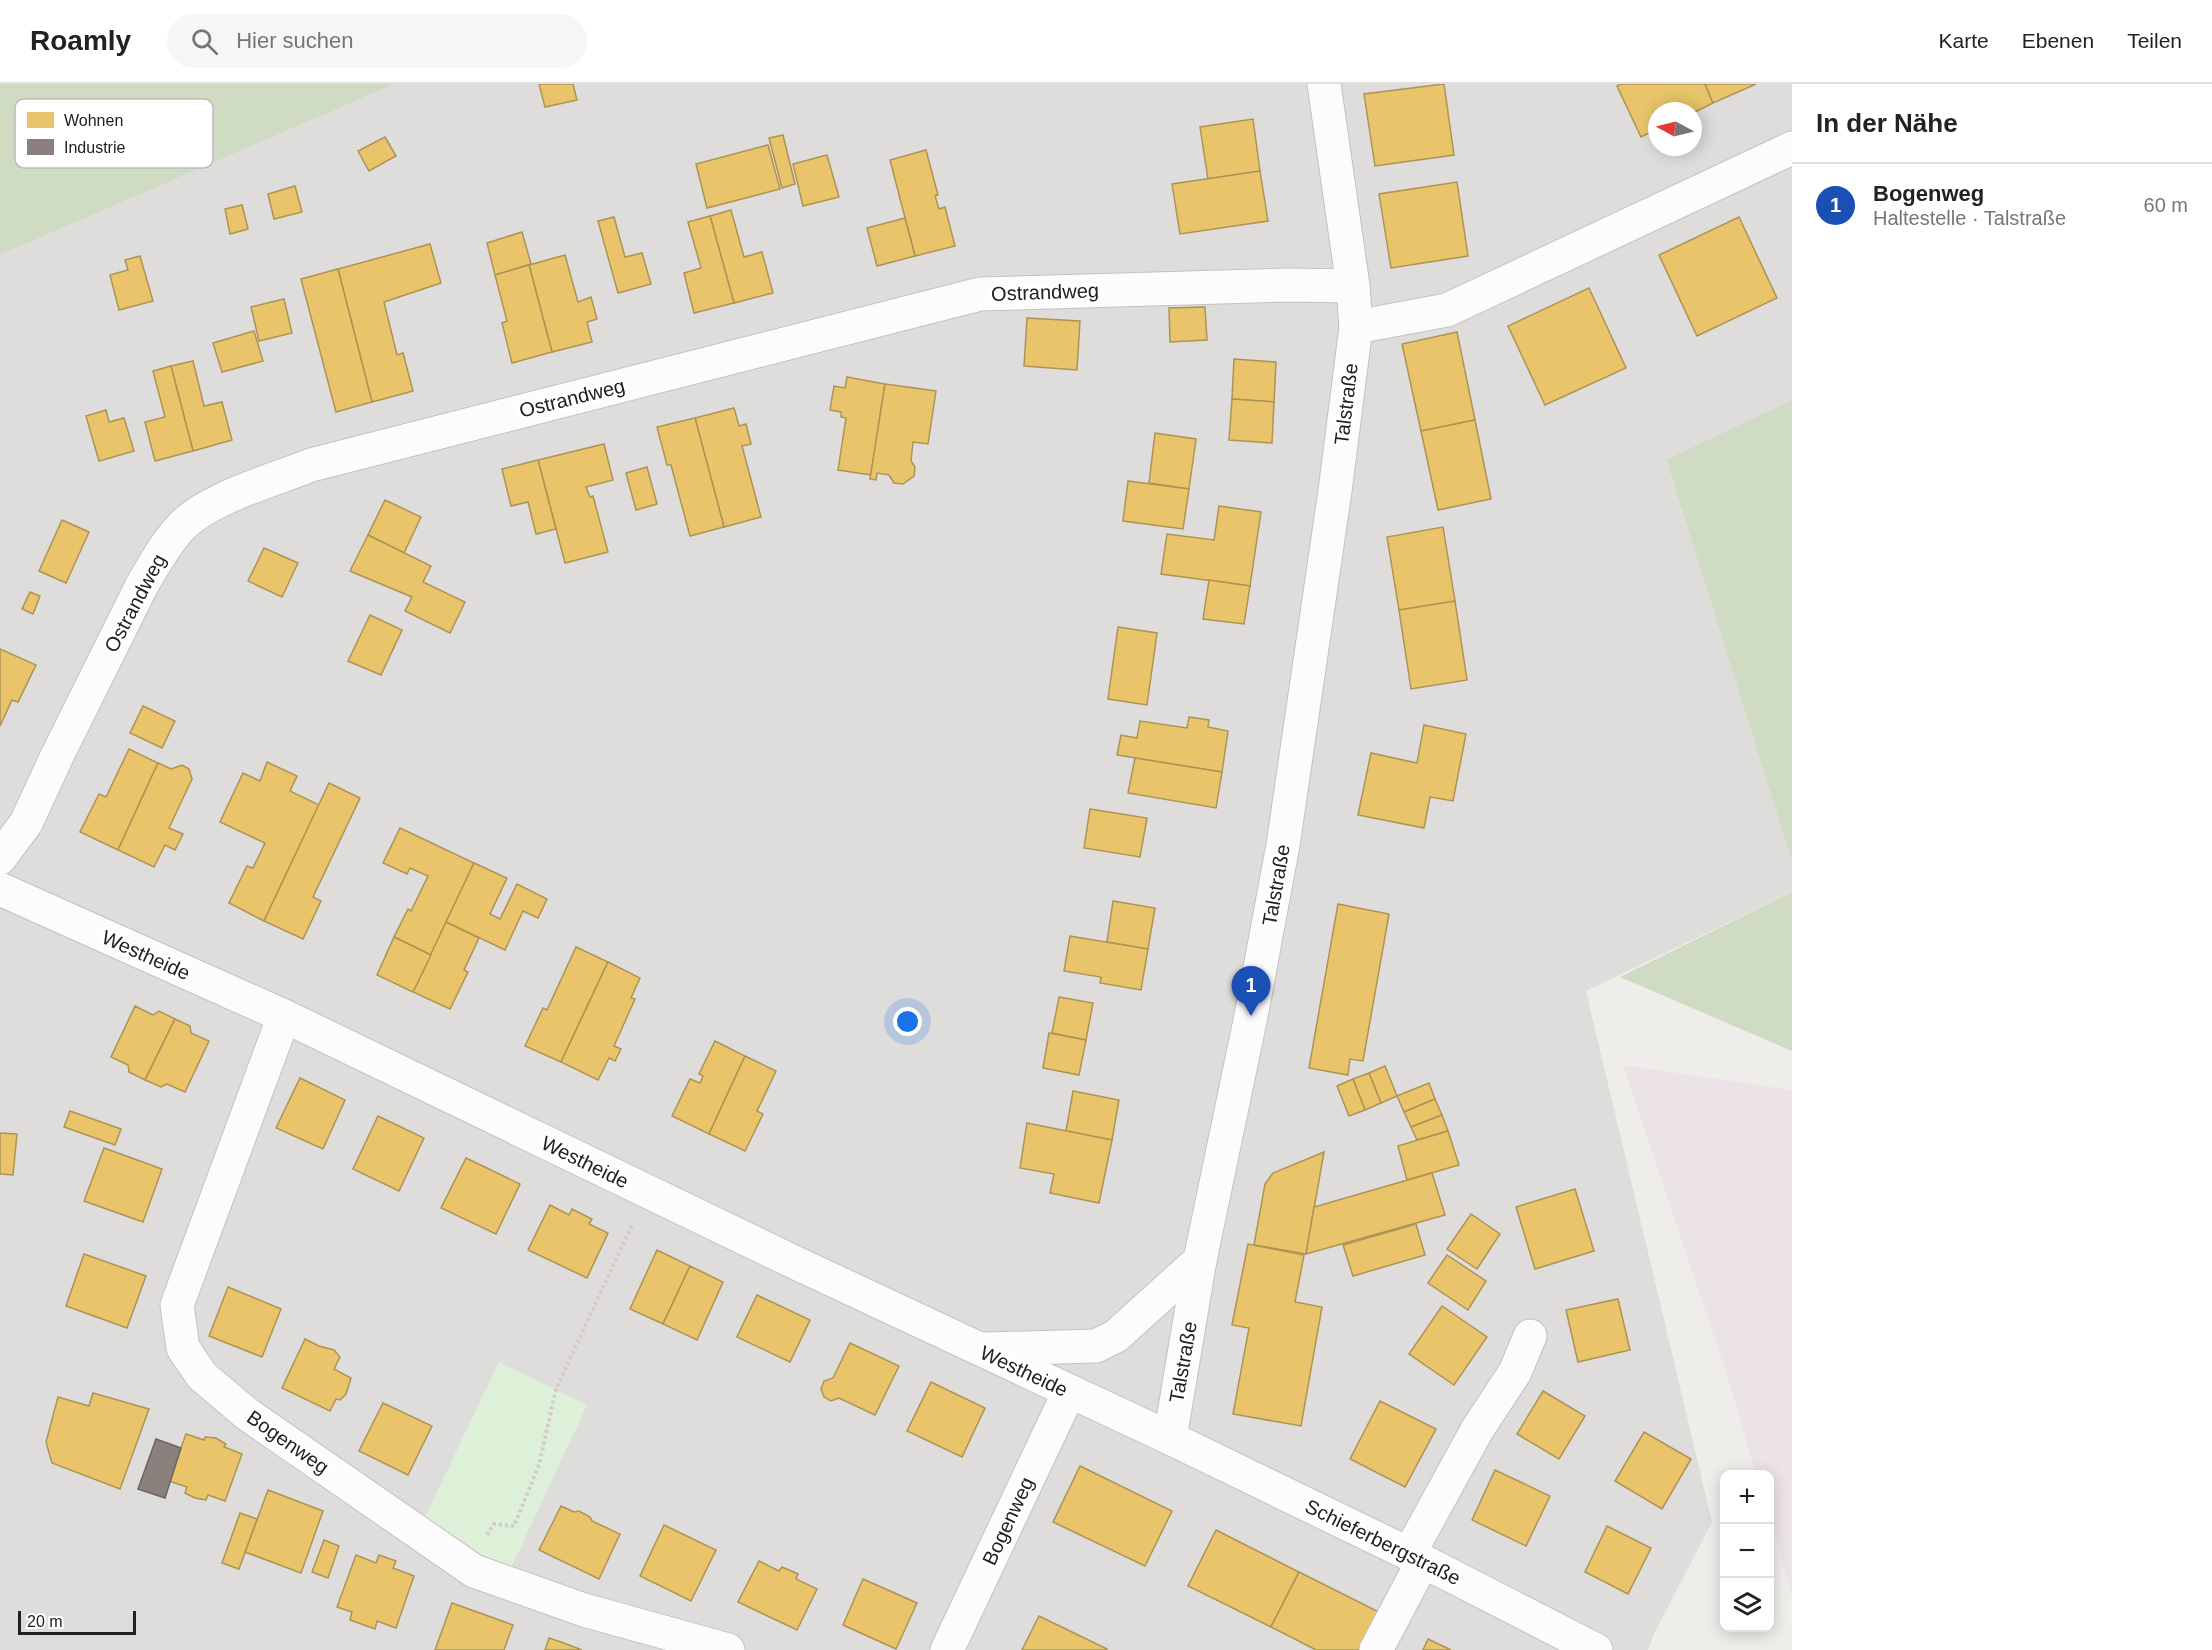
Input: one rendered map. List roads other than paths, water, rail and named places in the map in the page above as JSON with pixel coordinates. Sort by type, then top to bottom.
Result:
[{"type":"street","name":"Talstraße","points":[[1170,1438],[1200,1260],[1251,1016],[1283,845],[1334,502],[1356,327],[1353,286],[1324,84]]},
{"type":"street","points":[[1356,327],[1447,310],[1792,147]]},
{"type":"street","name":"Ostrandweg","points":[[0,858],[26,823],[142,585],[157,559],[183,525],[221,501],[311,465],[980,294],[1287,285],[1353,286]]},
{"type":"street","name":"Westheide","points":[[0,889],[284,1017],[649,1193],[1170,1438]]},
{"type":"street","name":"Bogenweg","points":[[284,1017],[177,1305],[183,1348],[202,1376],[247,1414],[474,1571],[584,1610],[728,1650]]},
{"type":"street","points":[[978,1349],[1096,1346],[1116,1336],[1200,1260]]},
{"type":"street","points":[[1376,1650],[1476,1430],[1515,1372],[1530,1336]]},
{"type":"street","name":"Bogenweg","points":[[947,1650],[1069,1392]]},
{"type":"street","name":"Schieferbergstraße","points":[[1170,1438],[1416,1558],[1596,1650]]},
{"type":"place","name":"Bogenweg","points":[[1251,1016]]}]
